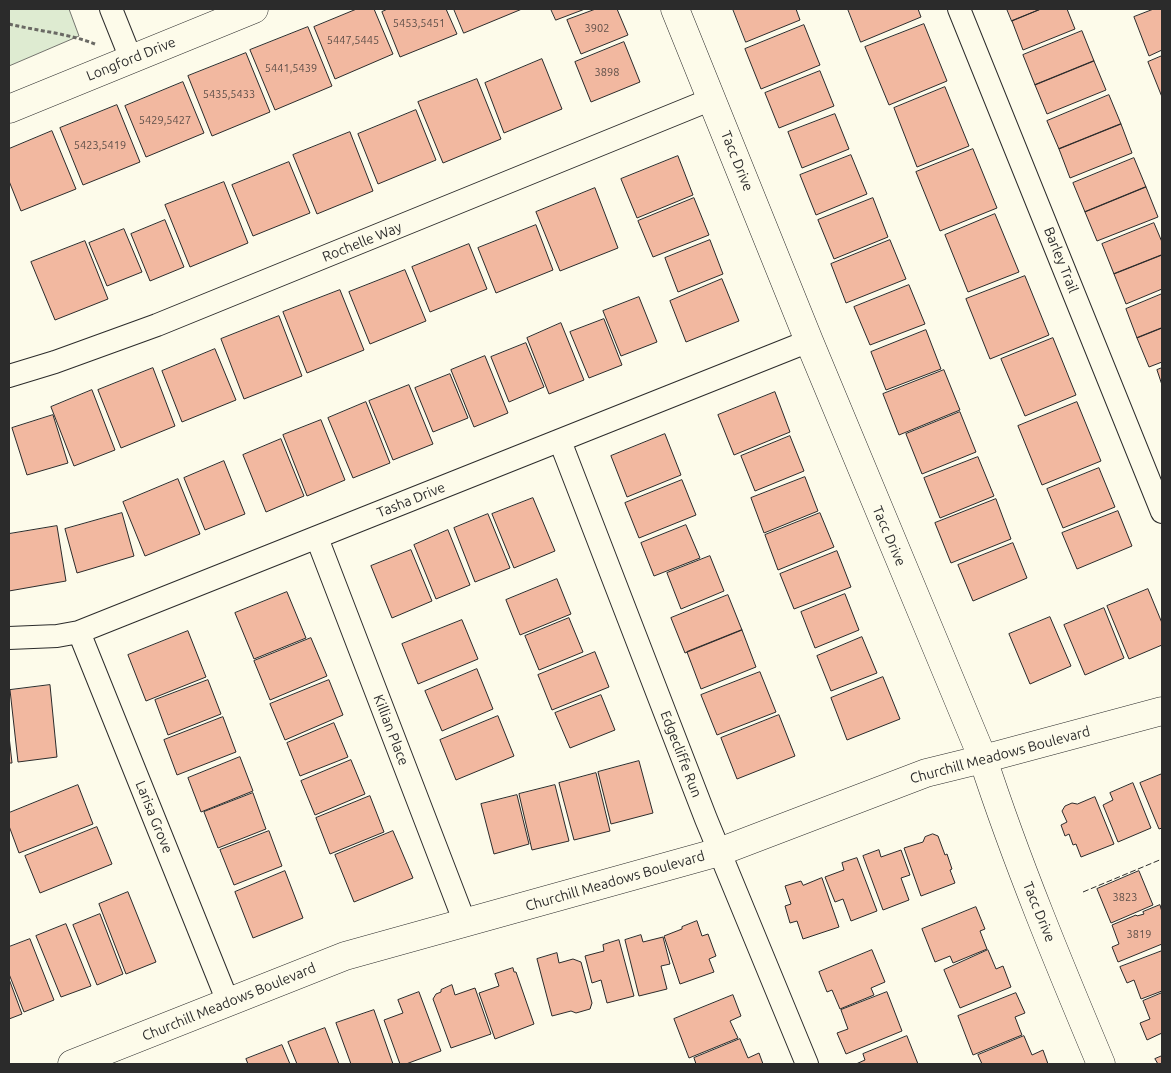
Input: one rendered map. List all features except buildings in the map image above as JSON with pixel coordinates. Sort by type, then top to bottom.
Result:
[{"type":"street","points":[[111,9],[131,59]]},
{"type":"street","name":"Longford Drive","points":[[9,108],[254,9]]},
{"type":"street","name":"Tacc Drive","points":[[675,9],[809,341],[983,759],[1029,890],[1101,1064]]},
{"type":"street","name":"Barley Trail","points":[[959,9],[1162,512]]},
{"type":"street","name":"Rochelle Way","points":[[9,376],[55,362],[157,325],[712,99]]},
{"type":"street","name":"Tasha Drive","points":[[9,638],[57,636],[79,632],[809,341]]},
{"type":"street","name":"Edgecliffe Run","points":[[560,441],[719,852],[807,1064]]},
{"type":"street","name":"Killian Place","points":[[317,538],[466,923]]},
{"type":"street","name":"Larisa Grove","points":[[79,632],[228,1002]]},
{"type":"street","name":"Churchill Meadows Boulevard","points":[[72,1064],[345,956],[719,852],[926,773],[1162,711]]},
{"type":"path","points":[[9,24],[60,34],[95,44]]},
{"type":"green space","points":[[9,9],[69,9],[79,36],[9,66]]},
{"type":"fence","points":[[1083,892],[1162,859]]}]
